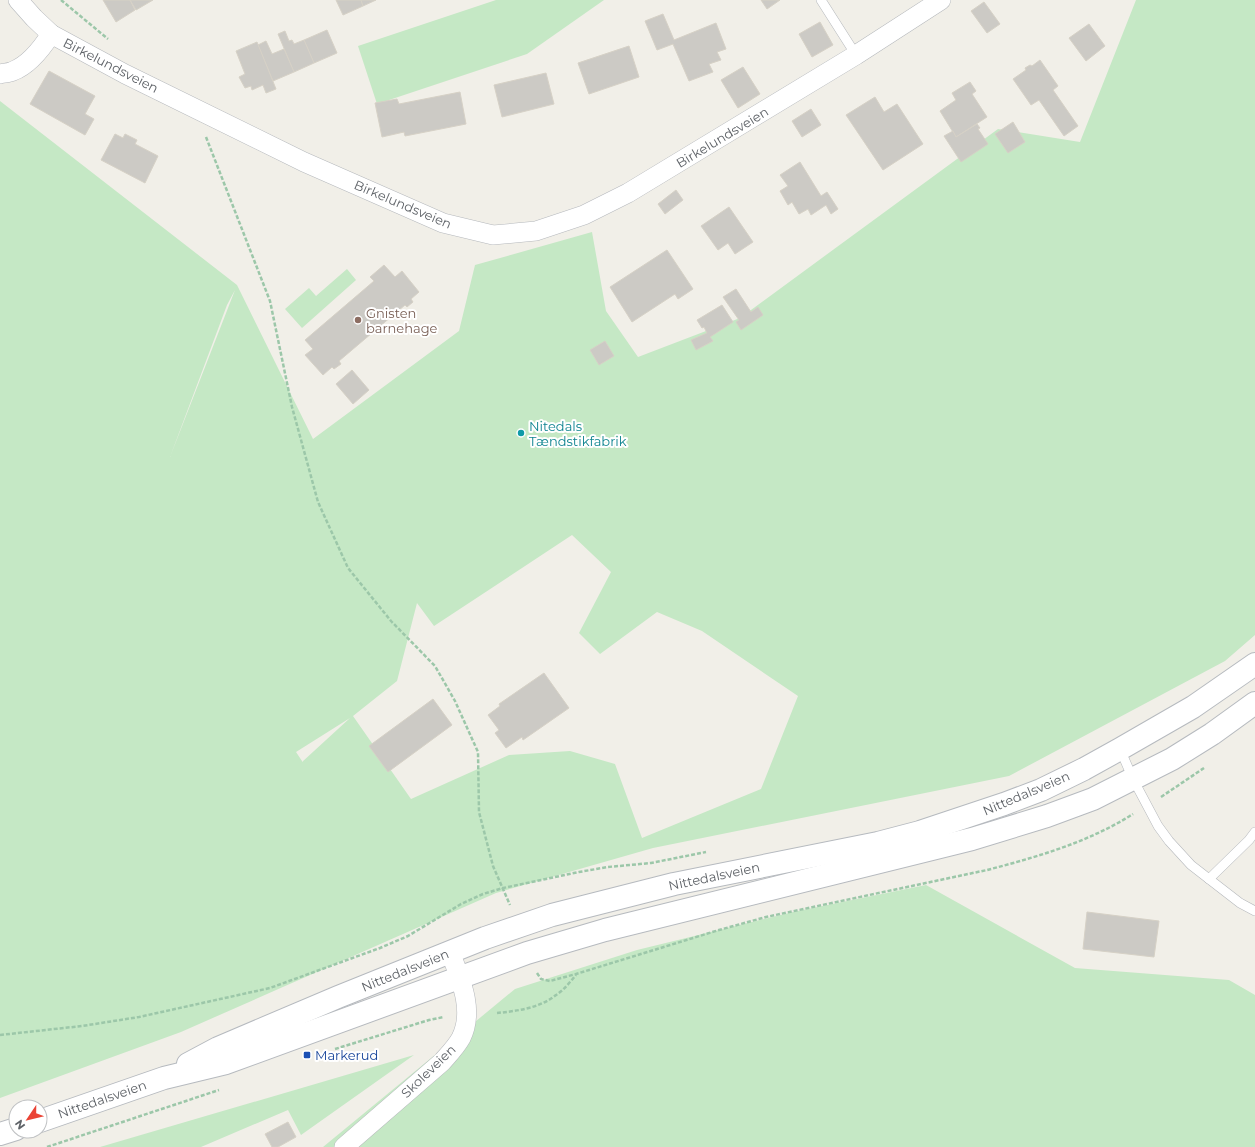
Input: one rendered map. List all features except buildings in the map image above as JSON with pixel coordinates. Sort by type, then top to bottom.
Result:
[{"type":"main road","name":"Nittedalsveien","points":[[164,1078],[218,1048],[338,997],[485,938],[552,915],[674,884],[878,843],[920,832],[1004,804],[1084,769],[1120,749],[1193,707],[1255,664]]},
{"type":"main road","name":"Nittedalsveien","points":[[48,1118],[164,1078],[226,1063],[527,953],[605,930],[972,840],[1047,816],[1086,802],[1172,758],[1212,734],[1255,703]]},
{"type":"street","name":"Birkelundsveien","points":[[18,0],[34,18],[52,34],[125,74],[304,162],[443,223],[493,235],[536,231],[584,215],[628,193],[856,55],[941,0]]},
{"type":"street","points":[[0,74],[13,71],[28,62],[43,47],[52,34]]},
{"type":"street","name":"Skoleveien","points":[[344,1147],[442,1062],[461,1038],[466,1025],[466,1004],[459,977],[450,952]]},
{"type":"lane","points":[[821,0],[856,55]]},
{"type":"lane","points":[[1120,749],[1133,779],[1158,826],[1169,841],[1191,865],[1240,903],[1255,911]]},
{"type":"lane","points":[[1209,879],[1249,840],[1255,832]]},
{"type":"path","points":[[194,107],[270,301],[292,407],[318,502],[348,568],[391,621],[435,666],[455,701],[478,752],[479,812],[493,866],[510,906]]},
{"type":"path","points":[[0,1035],[82,1026],[139,1017],[270,988],[380,948],[408,936],[462,904],[483,894],[503,888],[578,872],[608,867],[650,863],[713,851]]},
{"type":"path","points":[[497,1013],[518,1010],[549,1000],[566,987],[576,974],[550,981],[541,979],[534,968]]},
{"type":"green space","points":[[496,0],[604,0],[527,54],[377,104],[358,46]]},
{"type":"green space","points":[[1136,0],[1255,0],[1255,635],[1225,661],[1009,776],[653,848],[496,893],[181,1032],[0,1098],[0,101],[237,285],[313,439],[459,331],[475,265],[592,232],[606,311],[638,357],[740,318],[998,129],[1080,142]],"holes":[[[235,290],[170,457],[227,305]],[[572,535],[611,572],[579,633],[600,654],[657,612],[702,631],[798,696],[761,789],[642,838],[615,764],[570,751],[509,755],[411,799],[353,716],[397,681],[417,603],[434,626]],[[350,718],[302,762],[296,752]]]},
{"type":"green space","points":[[347,269],[356,280],[302,328],[285,309],[309,288],[316,296]]},
{"type":"green space","points":[[926,885],[1075,968],[1229,980],[1255,995],[1255,1147],[323,1147],[515,989],[637,950],[793,912]]},
{"type":"green space","points":[[414,1055],[301,1135],[288,1110],[201,1147],[100,1147]]},
{"type":"place","name":"Gnisten barnehage","points":[[358,320]]},
{"type":"place","name":"Nitedals Tændstikfabrik","points":[[521,433]]},
{"type":"place","name":"Markerud","points":[[307,1055]]}]
